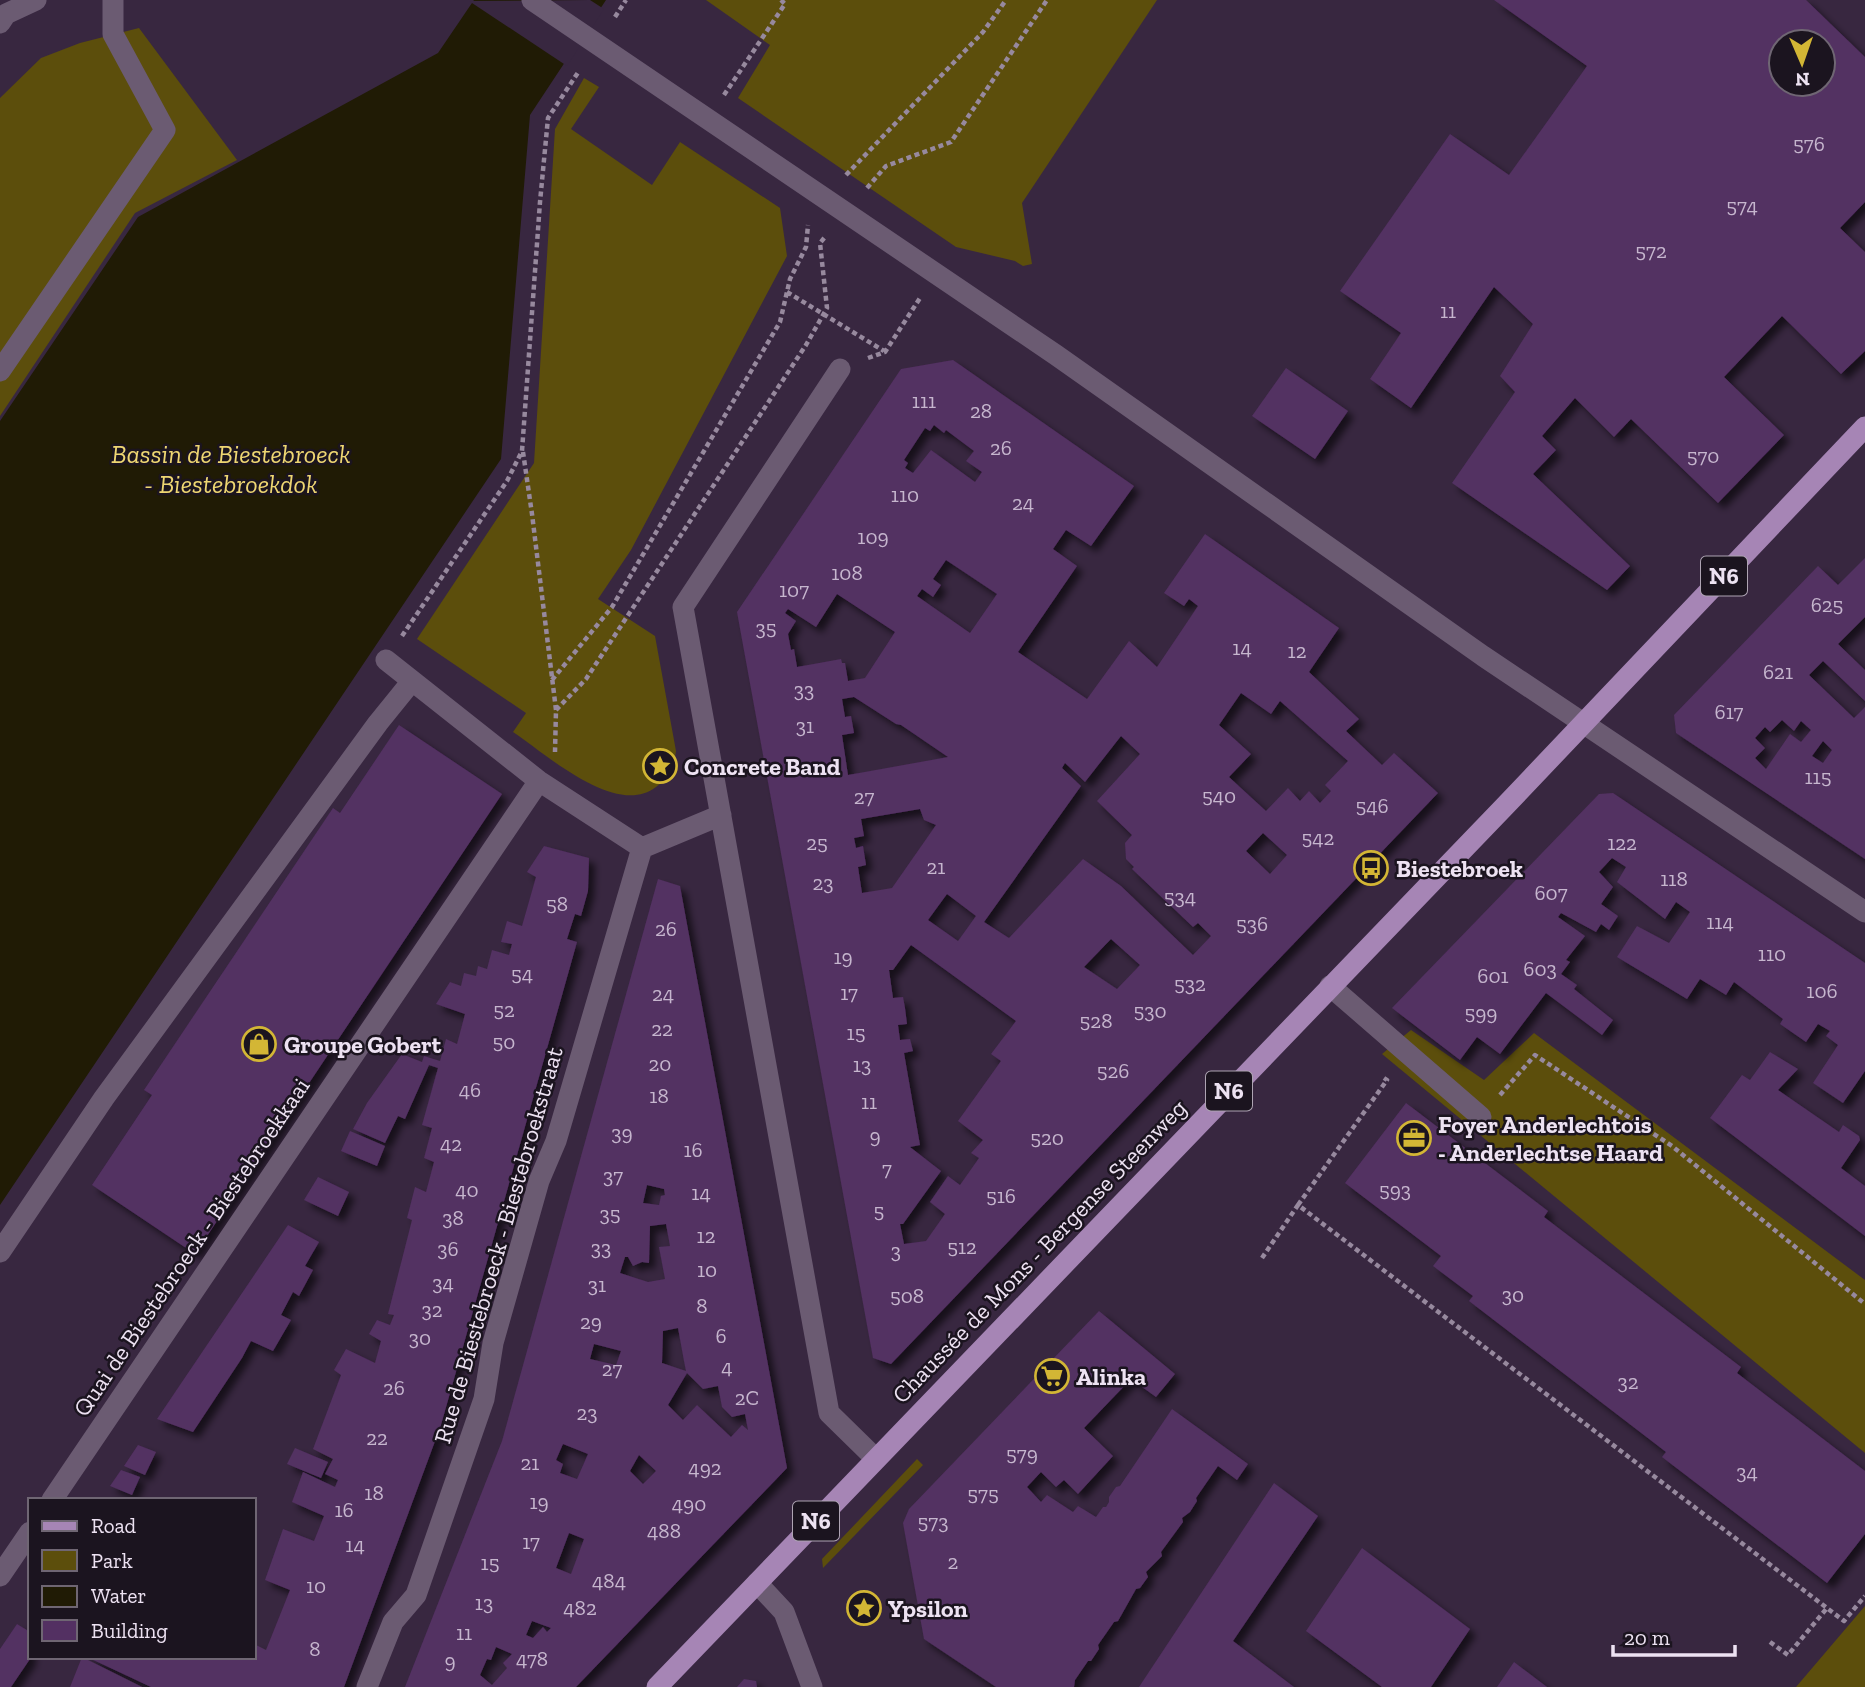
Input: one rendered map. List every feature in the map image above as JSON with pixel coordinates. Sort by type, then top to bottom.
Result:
[{"type":"main road","name":"Chaussée de Mons - Bergense Steenweg","points":[[657,1687],[1865,427]]},
{"type":"street","points":[[0,23],[6,14],[36,0]]},
{"type":"street","points":[[0,371],[165,130],[113,34],[113,0]]},
{"type":"street","points":[[531,0],[1056,355],[1483,656],[1865,912]]},
{"type":"street","points":[[840,369],[683,607],[830,1413],[876,1459]]},
{"type":"street","points":[[386,660],[539,781],[642,848],[721,816]]},
{"type":"street","points":[[0,1252],[104,1098],[378,723],[412,681]]},
{"type":"street","name":"Quai de Biestebroeck - Biestebroekkaai","points":[[53,1498],[539,781]]},
{"type":"street","name":"Rue de Biestebroeck - Biestebroekstraat","points":[[368,1687],[393,1622],[416,1595],[484,1399],[493,1343],[539,1181],[556,1141],[642,848]]},
{"type":"street","points":[[1330,986],[1481,1117]]},
{"type":"street","points":[[0,1576],[28,1535]]},
{"type":"street","points":[[757,1583],[784,1612],[812,1687]]},
{"type":"path","points":[[612,22],[626,0]]},
{"type":"path","points":[[727,91],[785,4],[781,0]]},
{"type":"path","points":[[845,176],[983,32],[1006,0]]},
{"type":"path","points":[[886,166],[951,142],[1047,0]]},
{"type":"path","points":[[539,781],[555,754],[556,710],[522,451],[548,118],[583,64]]},
{"type":"path","points":[[552,680],[612,607],[780,322],[790,279],[806,247],[808,220],[812,216]]},
{"type":"path","points":[[556,710],[586,678],[824,314],[827,308],[822,256]]},
{"type":"path","points":[[840,369],[885,352],[936,274]]},
{"type":"path","points":[[787,292],[885,352]]},
{"type":"path","points":[[386,660],[507,481],[522,451]]},
{"type":"path","points":[[1503,1092],[1535,1055],[1672,1146],[1865,1304]]},
{"type":"path","points":[[1262,1258],[1387,1080]]},
{"type":"path","points":[[1298,1205],[1844,1621],[1865,1596]]},
{"type":"path","points":[[1770,1642],[1788,1656],[1827,1608]]},
{"type":"green space","points":[[706,0],[1157,0],[1022,203],[1032,264],[1023,266],[1015,261],[956,247],[738,98],[770,45]]},
{"type":"green space","points":[[139,28],[237,160],[135,213],[0,416],[0,98],[41,58],[80,43]]},
{"type":"green space","points":[[584,78],[599,87],[571,129],[652,185],[680,142],[780,208],[787,256],[631,550],[598,599],[655,636],[676,751],[672,767],[664,780],[640,794],[621,795],[602,789],[562,767],[513,732],[526,713],[417,639],[534,463],[555,129]]},
{"type":"green space","points":[[1411,1030],[1484,1080],[1534,1033],[1865,1280],[1865,1453],[1382,1054]]},
{"type":"green space","points":[[917,1459],[923,1465],[823,1568],[822,1559]]},
{"type":"green space","points":[[1865,1606],[1865,1687],[1796,1687]]},
{"type":"water","name":"Bassin de Biestebroeck - Biestebroekdok","points":[[474,0],[606,0],[530,115],[501,459],[0,1205],[0,421],[138,217],[438,53]]},
{"type":"pier","points":[[590,0],[604,9],[567,66],[469,1]]},
{"type":"building","points":[[1494,0],[1806,0],[1835,28],[1767,28],[1767,98],[1837,98],[1837,30],[1865,57],[1865,202],[1840,228],[1865,252],[1865,351],[1841,374],[1782,316],[1724,377],[1784,435],[1718,503],[1631,419],[1614,437],[1575,398],[1542,436],[1556,450],[1533,474],[1630,566],[1607,590],[1452,483],[1515,392],[1500,376],[1533,324],[1494,287],[1411,408],[1370,379],[1401,333],[1340,291],[1450,134],[1509,175],[1587,66]]},
{"type":"building","points":[[953,360],[1134,486],[1091,546],[1066,530],[1053,549],[1077,566],[1018,652],[1087,699],[1129,641],[1157,667],[1198,606],[1189,599],[1184,606],[1164,593],[1205,534],[1339,628],[1309,672],[1359,719],[1346,731],[1382,765],[1394,753],[1438,793],[891,1364],[873,1358],[737,612],[901,369]],"holes":[[[934,425],[944,433],[946,430],[974,451],[966,461],[982,472],[975,482],[931,450],[913,473],[905,468],[908,463],[904,460],[925,428],[930,431]],[[946,560],[997,594],[970,633],[917,596],[922,589],[933,597],[941,585],[933,579]],[[837,594],[895,632],[865,678],[848,681],[845,663],[842,663],[841,659],[797,667],[788,634],[796,621],[785,613],[788,609],[816,627]],[[1241,693],[1271,714],[1280,701],[1348,761],[1325,785],[1331,791],[1320,803],[1309,791],[1300,801],[1288,788],[1266,811],[1229,777],[1251,754],[1219,725]],[[854,697],[948,757],[848,775],[842,735],[854,733],[851,716],[845,717],[842,699]],[[1121,736],[1140,754],[1097,801],[1132,835],[1125,843],[1126,859],[1134,867],[1132,869],[1193,927],[1198,923],[1211,936],[1193,955],[1121,886],[1083,859],[1009,938],[984,922],[1081,786],[1062,768],[1065,763],[1085,782]],[[920,809],[924,820],[936,825],[892,888],[862,893],[858,867],[866,865],[863,846],[856,848],[854,838],[864,836],[861,819]],[[1263,833],[1287,855],[1270,874],[1246,851]],[[947,894],[976,916],[958,941],[928,920]],[[1111,939],[1140,965],[1117,989],[1084,967]],[[911,945],[1016,1021],[991,1054],[1001,1061],[958,1121],[983,1140],[971,1153],[979,1158],[960,1185],[948,1176],[930,1202],[945,1214],[926,1241],[904,1244],[900,1224],[903,1224],[941,1171],[910,1147],[920,1145],[904,1053],[913,1051],[910,1039],[900,1040],[898,1025],[907,1024],[905,1008],[903,997],[893,998],[889,970],[893,970]]]},
{"type":"building","points":[[1286,368],[1348,411],[1315,459],[1252,416]]},
{"type":"building","points":[[1865,558],[1865,617],[1838,644],[1865,670],[1865,701],[1823,661],[1809,675],[1854,718],[1865,707],[1865,859],[1676,733],[1674,715],[1818,566],[1838,585]],"holes":[[[1782,720],[1794,731],[1801,721],[1811,730],[1801,742],[1790,734],[1766,769],[1755,758],[1765,748],[1755,738],[1765,727],[1770,732]],[[1823,741],[1832,750],[1823,763],[1812,756]]]},
{"type":"building","points":[[399,725],[502,794],[195,1254],[92,1185],[152,1095],[144,1090],[333,808],[340,813]]},
{"type":"building","points":[[1613,793],[1865,963],[1865,1071],[1843,1103],[1813,1083],[1838,1045],[1826,1036],[1830,1031],[1818,1024],[1806,1042],[1780,1024],[1783,1019],[1734,982],[1726,995],[1700,979],[1687,999],[1617,957],[1637,926],[1669,943],[1690,912],[1676,902],[1665,919],[1617,882],[1626,867],[1612,858],[1599,872],[1613,887],[1601,904],[1618,916],[1609,930],[1601,924],[1596,932],[1561,913],[1558,917],[1585,936],[1566,960],[1570,962],[1561,974],[1577,985],[1574,989],[1613,1020],[1602,1035],[1546,993],[1500,1054],[1477,1037],[1460,1060],[1392,1008],[1599,794]]},
{"type":"building","points":[[544,846],[589,858],[588,891],[581,916],[575,914],[567,939],[577,942],[441,1425],[344,1687],[151,1687],[91,1659],[256,1659],[256,1645],[266,1650],[290,1590],[265,1580],[283,1529],[314,1541],[324,1516],[292,1502],[303,1472],[335,1487],[338,1480],[325,1474],[333,1459],[313,1449],[341,1375],[334,1370],[346,1349],[375,1363],[381,1341],[369,1334],[377,1320],[390,1325],[394,1315],[388,1314],[412,1220],[407,1218],[415,1187],[426,1192],[434,1162],[424,1158],[432,1128],[422,1125],[438,1068],[429,1065],[405,1119],[398,1116],[385,1143],[353,1129],[367,1103],[402,1054],[422,1062],[424,1056],[440,1061],[446,1039],[457,1044],[465,1014],[436,1004],[450,982],[461,986],[464,973],[476,976],[478,966],[487,969],[492,950],[509,955],[512,944],[501,942],[507,921],[522,926],[536,877],[527,872]]},
{"type":"building","points":[[658,879],[680,886],[787,1468],[576,1687],[405,1687],[502,1441]],"holes":[[[647,1185],[664,1189],[665,1195],[661,1196],[659,1205],[643,1203]],[[666,1224],[670,1246],[659,1247],[665,1279],[648,1282],[620,1273],[625,1257],[628,1257],[633,1266],[642,1262],[649,1263],[650,1226]],[[678,1328],[686,1371],[662,1363],[663,1331]],[[594,1344],[621,1351],[616,1365],[590,1359]],[[687,1373],[703,1389],[718,1386],[722,1407],[732,1417],[745,1414],[748,1430],[742,1425],[731,1437],[697,1405],[683,1420],[668,1405]],[[563,1444],[588,1454],[577,1479],[560,1473],[563,1464],[556,1460]],[[639,1455],[656,1471],[643,1484],[630,1471]],[[569,1533],[584,1539],[571,1574],[556,1568]],[[532,1621],[551,1628],[547,1632],[543,1627],[533,1638],[526,1635]],[[496,1647],[512,1654],[503,1663],[507,1668],[492,1685],[480,1675],[487,1659],[491,1660]]]},
{"type":"building","points":[[1770,1052],[1798,1069],[1778,1090],[1839,1132],[1843,1125],[1859,1136],[1860,1140],[1841,1168],[1865,1186],[1865,1236],[1710,1118],[1742,1075],[1750,1080]]},
{"type":"building","points":[[1406,1103],[1548,1211],[1544,1217],[1741,1367],[1737,1373],[1865,1471],[1865,1534],[1827,1583],[1662,1457],[1666,1452],[1469,1301],[1473,1296],[1433,1266],[1441,1256],[1345,1183]]},
{"type":"building","points":[[350,1131],[385,1146],[377,1166],[341,1151]]},
{"type":"building","points":[[318,1177],[349,1192],[338,1216],[304,1200]]},
{"type":"building","points":[[288,1225],[319,1242],[305,1266],[313,1270],[299,1296],[293,1292],[281,1315],[291,1320],[273,1351],[251,1341],[193,1432],[157,1419]]},
{"type":"building","points":[[1099,1311],[1175,1374],[1156,1397],[1131,1379],[1084,1428],[1113,1456],[1078,1494],[1064,1480],[1056,1487],[1041,1472],[1027,1487],[1041,1502],[1047,1495],[1073,1512],[1078,1506],[1096,1517],[1103,1507],[1106,1507],[1109,1497],[1116,1487],[1120,1486],[1172,1409],[1248,1464],[1237,1480],[1218,1466],[1196,1498],[1197,1501],[1190,1512],[1182,1518],[1183,1522],[1161,1552],[1162,1556],[1146,1572],[1148,1577],[1140,1588],[1136,1589],[1118,1621],[1114,1622],[1091,1661],[1088,1661],[1075,1680],[1074,1687],[996,1687],[924,1639],[903,1523],[909,1509]]},
{"type":"building","points":[[138,1445],[156,1452],[145,1475],[124,1466]]},
{"type":"building","points":[[295,1448],[328,1462],[321,1478],[287,1464]]},
{"type":"building","points":[[121,1470],[140,1477],[132,1495],[110,1486]]},
{"type":"building","points":[[1274,1483],[1318,1516],[1233,1641],[1294,1687],[1139,1687]]},
{"type":"building","points":[[1362,1548],[1470,1629],[1431,1687],[1382,1687],[1306,1631]]},
{"type":"building","points":[[17,1624],[28,1631],[30,1659],[11,1687],[0,1687],[0,1649]]},
{"type":"building","points":[[81,1659],[86,1659],[142,1687],[70,1687]]},
{"type":"building","points":[[1514,1662],[1547,1687],[1497,1687]]},
{"type":"building","points":[[744,1679],[756,1681],[757,1687],[737,1687]]},
{"type":"place","name":"Concrete Band","points":[[660,766]]},
{"type":"place","name":"Biestebroek","points":[[1371,868]]},
{"type":"place","name":"Groupe Gobert","points":[[259,1044]]},
{"type":"place","name":"Foyer Anderlechtois - Anderlechtse Haard","points":[[1414,1138]]},
{"type":"place","name":"Alinka","points":[[1052,1376]]},
{"type":"place","name":"Ypsilon","points":[[864,1608]]}]
